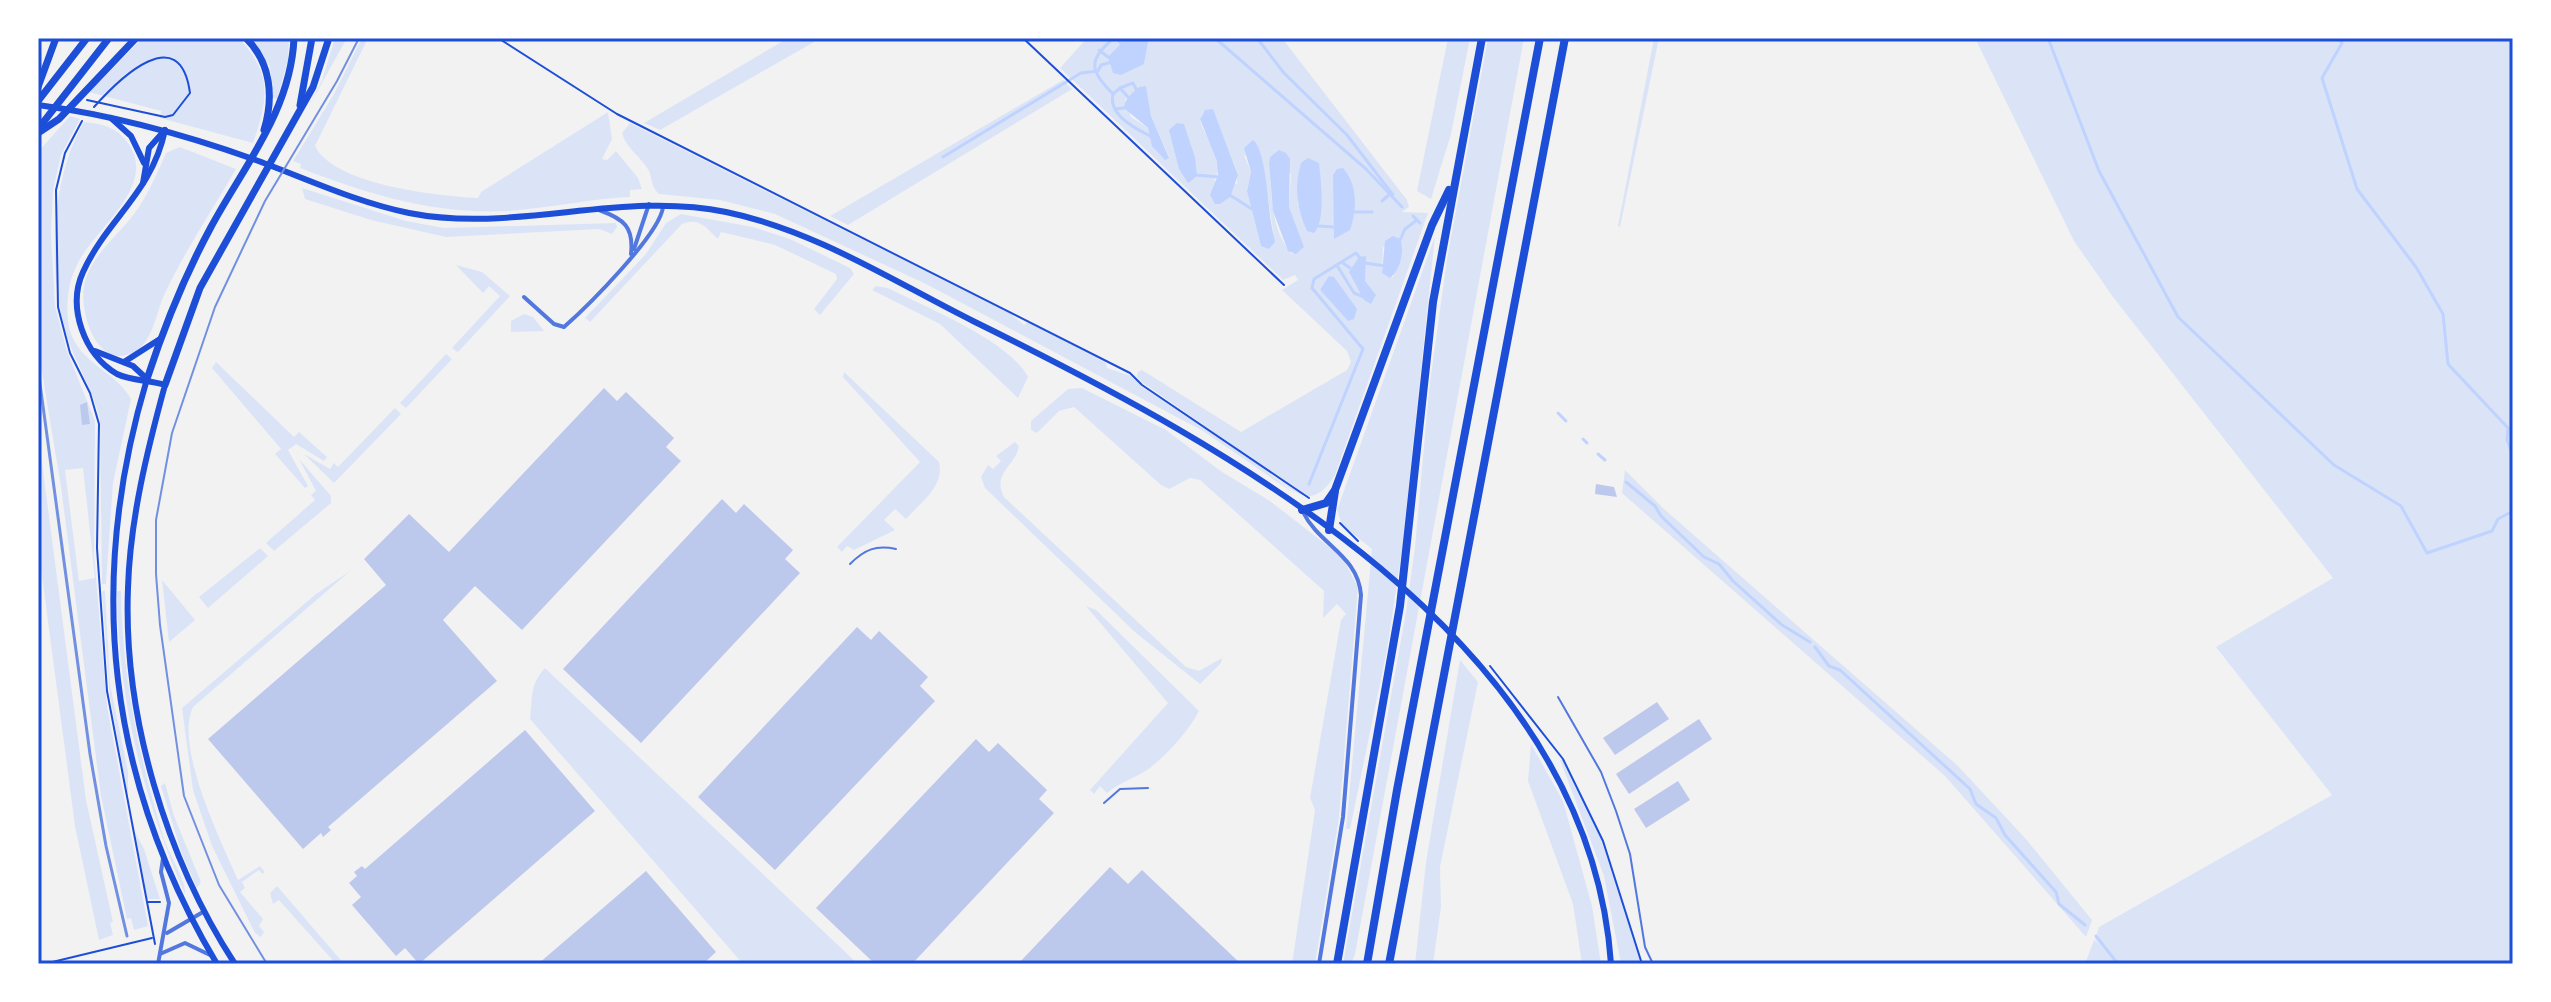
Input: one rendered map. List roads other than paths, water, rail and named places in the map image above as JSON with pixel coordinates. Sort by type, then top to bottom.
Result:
[{"type":"highway","points":[[38,87],[56,38]]},
{"type":"highway","points":[[38,103],[87,38]]},
{"type":"highway","points":[[38,131],[109,38]]},
{"type":"highway","points":[[38,131],[59,119],[136,38]]},
{"type":"highway","points":[[246,38],[264,66],[269,86],[270,105],[259,143]]},
{"type":"highway","points":[[147,379],[160,339],[211,227],[283,97],[294,38]]},
{"type":"highway","points":[[299,111],[312,38]]},
{"type":"highway","points":[[165,385],[200,288],[322,67],[329,38]]},
{"type":"highway","points":[[1337,964],[1400,606],[1428,339],[1482,38]]},
{"type":"highway","points":[[1367,964],[1397,790],[1540,38]]},
{"type":"highway","points":[[1389,964],[1565,38]]},
{"type":"highway","points":[[1329,530],[1335,490],[1432,225],[1455,178]]},
{"type":"highway","points":[[1302,510],[1321,506],[1335,490]]},
{"type":"main road","points":[[38,103],[165,130],[381,205],[452,219],[529,218],[649,204],[737,214],[829,247],[1172,424],[1302,510],[1369,560],[1485,671],[1547,756],[1575,812],[1591,860],[1611,964]]},
{"type":"main road","points":[[108,116],[131,136],[144,164]]},
{"type":"main road","points":[[143,186],[144,164],[149,148],[165,130]]},
{"type":"main road","points":[[165,130],[154,168],[81,275],[78,316],[92,349],[115,373],[165,385],[137,503],[128,584],[128,629],[135,690],[159,802],[174,849],[203,912],[235,964]]},
{"type":"main road","points":[[124,362],[160,339]]},
{"type":"main road","points":[[92,349],[124,362],[147,379]]},
{"type":"main road","points":[[147,379],[124,464],[118,503],[112,613],[124,728],[136,781],[163,858],[217,964]]},
{"type":"street","points":[[631,254],[649,204]]},
{"type":"street","points":[[524,297],[554,324],[564,327],[631,254],[646,244],[657,227],[663,205]]},
{"type":"street","points":[[597,210],[618,217],[627,225],[632,237],[631,254]]},
{"type":"street","points":[[1302,510],[1310,526],[1348,559],[1360,582],[1361,595],[1343,817],[1319,964]]},
{"type":"street","points":[[158,964],[166,935],[169,897],[161,872],[163,858]]},
{"type":"street","points":[[166,935],[203,912]]},
{"type":"street","points":[[158,955],[185,943],[198,946],[212,956]]},
{"type":"lane","points":[[850,564],[863,552],[879,546],[896,549]]},
{"type":"lane","points":[[1558,697],[1601,772],[1616,811],[1630,854],[1645,947],[1653,964]]},
{"type":"lane","points":[[1104,803],[1120,789],[1148,788]]},
{"type":"water","points":[[1126,38],[1149,38],[1144,64],[1121,75],[1113,73],[1108,57]]},
{"type":"water","points":[[1146,86],[1151,116],[1169,158],[1165,160],[1152,146],[1148,128],[1124,108],[1131,94],[1139,87]]},
{"type":"water","points":[[1213,109],[1238,175],[1230,197],[1220,204],[1215,204],[1210,195],[1218,175],[1217,161],[1200,119],[1205,110]]},
{"type":"water","points":[[1177,123],[1184,124],[1195,157],[1197,176],[1188,183],[1179,169],[1169,130]]},
{"type":"water","points":[[1253,140],[1262,157],[1275,242],[1269,249],[1261,246],[1247,191],[1251,172],[1244,148]]},
{"type":"water","points":[[1279,150],[1290,159],[1289,207],[1304,247],[1296,254],[1288,251],[1273,211],[1269,164],[1270,157]]},
{"type":"water","points":[[1308,158],[1319,163],[1321,180],[1320,220],[1314,233],[1307,231],[1298,197],[1301,163]]},
{"type":"water","points":[[1343,168],[1354,190],[1354,214],[1350,230],[1334,239],[1333,175],[1337,169]]},
{"type":"water","points":[[1393,236],[1400,239],[1402,255],[1399,266],[1390,278],[1382,273],[1385,241]]},
{"type":"water","points":[[1366,256],[1365,281],[1376,295],[1371,304],[1364,300],[1349,272],[1359,257]]},
{"type":"water","points":[[1329,276],[1334,277],[1357,309],[1354,319],[1348,321],[1320,290]]},
{"type":"waterway","points":[[1114,38],[1099,53],[1096,72],[1113,94],[1119,115],[1152,137]]},
{"type":"waterway","points":[[1117,38],[1122,45]]},
{"type":"waterway","points":[[1215,38],[1366,169],[1402,207]]},
{"type":"waterway","points":[[1257,38],[1284,73],[1347,135],[1393,195]]},
{"type":"waterway","points":[[2048,38],[2099,171],[2178,317],[2334,465],[2401,506],[2427,553],[2492,531],[2498,519],[2513,511]]},
{"type":"waterway","points":[[2338,38],[2342,43],[2322,78],[2357,189],[2416,267],[2443,314],[2448,364],[2508,428],[2507,440],[2513,455]]},
{"type":"waterway","points":[[1099,50],[1108,57]]},
{"type":"waterway","points":[[943,157],[1081,73],[1098,71],[1101,65],[1112,62]]},
{"type":"waterway","points":[[1120,88],[1133,83],[1136,89]]},
{"type":"waterway","points":[[1113,94],[1120,88],[1128,97]]},
{"type":"waterway","points":[[1115,109],[1124,108]]},
{"type":"waterway","points":[[1196,175],[1219,177]]},
{"type":"waterway","points":[[1228,194],[1252,209]]},
{"type":"waterway","points":[[1382,201],[1390,194]]},
{"type":"waterway","points":[[1352,212],[1372,212]]},
{"type":"waterway","points":[[1413,216],[1420,223]]},
{"type":"waterway","points":[[1400,240],[1405,229],[1417,220]]},
{"type":"waterway","points":[[1318,226],[1333,227]]},
{"type":"waterway","points":[[1309,484],[1363,349],[1312,288],[1314,279],[1356,253],[1360,258]]},
{"type":"waterway","points":[[1343,263],[1350,268]]},
{"type":"waterway","points":[[1365,263],[1385,266]]},
{"type":"waterway","points":[[1338,267],[1354,293],[1364,297]]},
{"type":"waterway","points":[[1558,413],[1566,421]]},
{"type":"waterway","points":[[1583,439],[1587,443]]},
{"type":"waterway","points":[[1598,454],[1605,460]]},
{"type":"waterway","points":[[1626,482],[1655,506],[1661,516],[1704,557],[1719,564],[1733,581],[1782,625],[1810,642]]},
{"type":"waterway","points":[[1815,647],[1829,666],[1840,670],[1970,789],[1976,804],[1996,818],[2005,835],[2056,892],[2059,904],[2085,925]]},
{"type":"waterway","points":[[2096,936],[2118,964]]},
{"type":"tram line","points":[[267,964],[219,885],[184,796],[160,625],[156,520],[172,433],[215,307],[265,201],[337,81],[359,38]]},
{"type":"railway","points":[[38,369],[90,754],[106,846],[127,936]]}]
